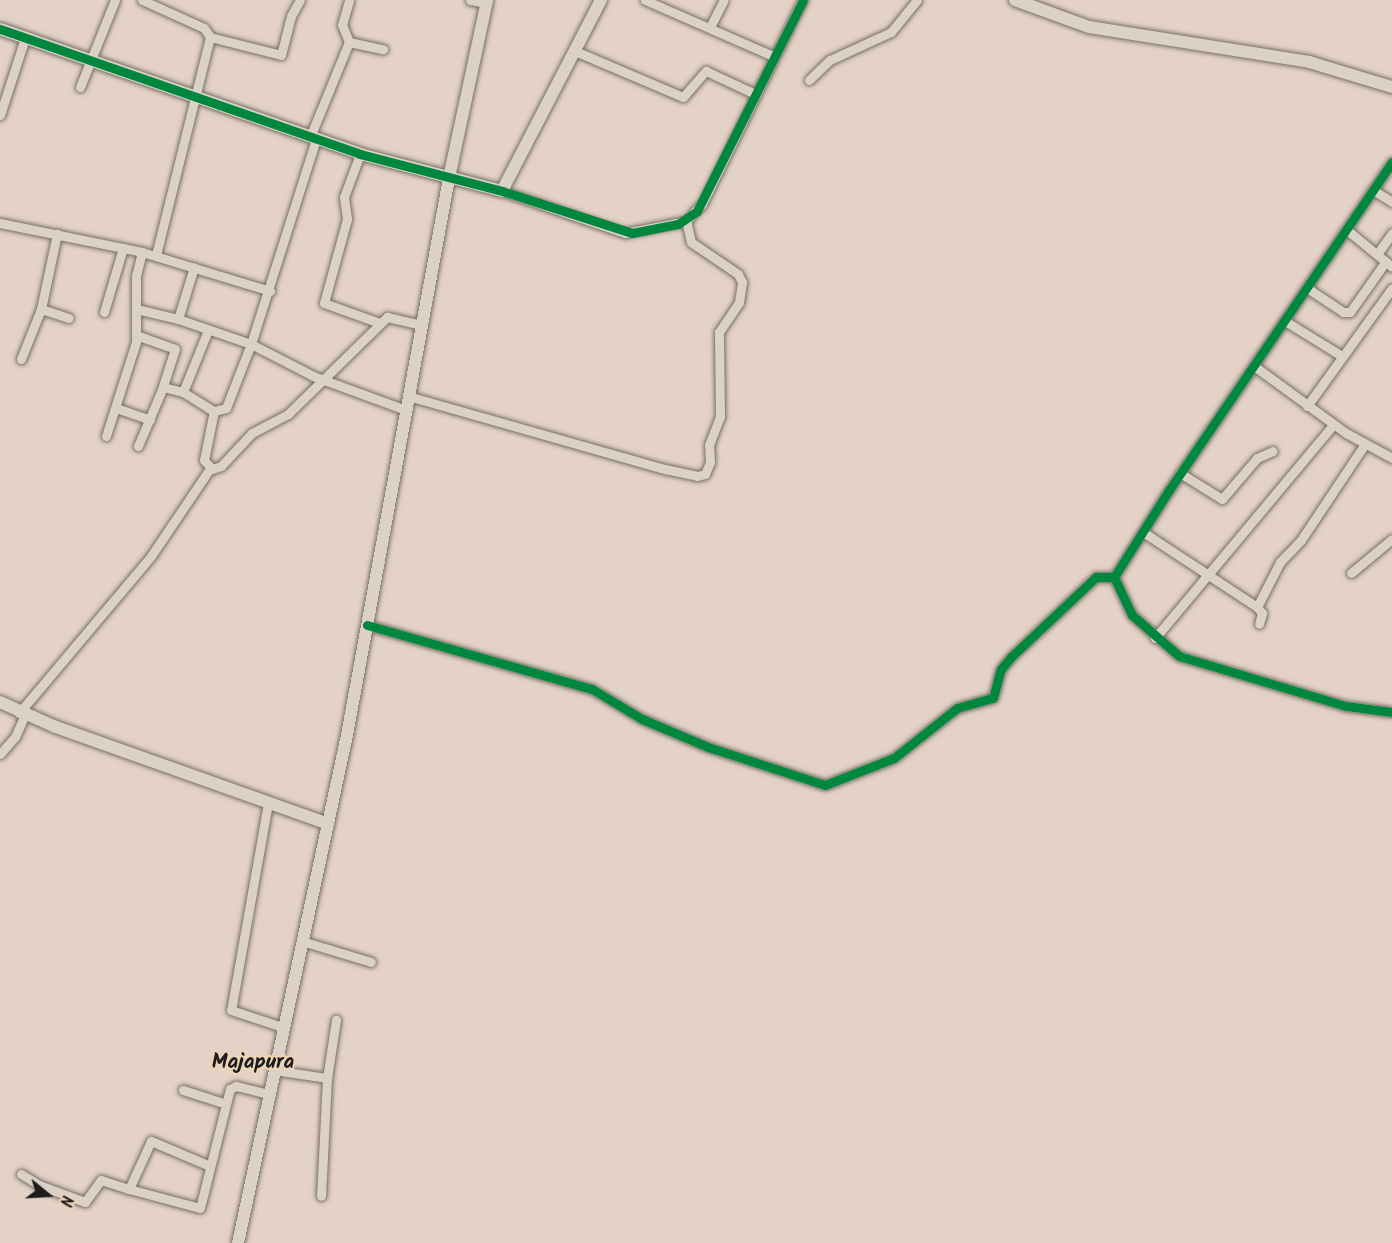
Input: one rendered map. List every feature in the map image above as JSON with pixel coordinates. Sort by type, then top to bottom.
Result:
[{"type":"street","points":[[80,87],[115,0]]},
{"type":"street","points":[[142,0],[165,5],[204,27],[210,37],[281,55],[291,16],[300,0]]},
{"type":"street","points":[[163,387],[183,392],[214,411],[226,408],[234,397],[238,374],[270,291],[313,138],[349,42],[342,25],[349,0]]},
{"type":"street","points":[[238,1243],[282,1027],[328,824],[449,178],[487,2],[470,0]]},
{"type":"street","points":[[498,190],[593,0]]},
{"type":"street","points":[[498,190],[576,51],[601,0]]},
{"type":"street","points":[[645,0],[662,3],[773,56]]},
{"type":"street","points":[[710,27],[724,0]]},
{"type":"street","points":[[0,29],[360,154],[498,190],[625,233],[686,221],[702,204],[773,56],[803,0]]},
{"type":"street","points":[[809,80],[830,60],[891,32],[917,0]]},
{"type":"street","points":[[1015,0],[1089,27],[1309,62],[1392,87]]},
{"type":"street","points":[[156,255],[210,37]]},
{"type":"street","points":[[0,115],[25,38]]},
{"type":"street","points":[[349,42],[383,49]]},
{"type":"street","points":[[576,51],[683,97],[706,71],[755,94]]},
{"type":"street","points":[[360,154],[344,197],[347,219],[324,303],[380,323]]},
{"type":"street","points":[[1114,577],[1180,473],[1286,321],[1392,162]]},
{"type":"street","points":[[1373,190],[1392,202]]},
{"type":"street","points":[[408,396],[665,470],[697,476],[705,474],[709,445],[720,417],[719,332],[739,302],[742,282],[738,274],[691,242],[686,221]]},
{"type":"street","points":[[0,223],[156,255],[270,291]]},
{"type":"street","points":[[1307,288],[1342,312],[1352,309],[1389,264],[1347,230]]},
{"type":"street","points":[[1377,254],[1392,233]]},
{"type":"street","points":[[21,359],[41,309],[57,234]]},
{"type":"street","points":[[104,312],[123,248]]},
{"type":"street","points":[[106,436],[136,335],[136,276],[142,252]]},
{"type":"street","points":[[178,319],[194,267]]},
{"type":"street","points":[[1307,406],[1392,288]]},
{"type":"street","points":[[41,309],[69,318]]},
{"type":"street","points":[[136,309],[178,319],[251,344],[323,380],[406,410]]},
{"type":"street","points":[[1352,309],[1368,321]]},
{"type":"street","points":[[0,754],[15,737],[22,714],[152,556],[212,469],[221,466],[252,433],[288,414],[380,323],[394,316],[421,325]]},
{"type":"street","points":[[1286,321],[1342,356]]},
{"type":"street","points":[[183,392],[208,330]]},
{"type":"street","points":[[136,335],[175,349],[163,387],[138,446]]},
{"type":"street","points":[[1254,366],[1333,425],[1392,458]]},
{"type":"street","points":[[116,408],[150,420]]},
{"type":"street","points":[[212,469],[204,460],[214,411]]},
{"type":"street","points":[[1155,638],[1205,575],[1333,425]]},
{"type":"street","points":[[1257,607],[1280,562],[1301,540],[1365,444]]},
{"type":"street","points":[[1180,473],[1222,499],[1257,458],[1273,450]]},
{"type":"street","points":[[1143,532],[1205,575],[1257,607],[1262,613],[1259,624]]},
{"type":"street","points":[[1352,573],[1392,539]]},
{"type":"street","points":[[367,625],[592,689],[642,718],[708,747],[825,785],[894,758],[957,708],[993,699],[1001,669],[1011,657],[1096,577],[1114,577]]},
{"type":"street","points":[[1114,577],[1127,609],[1170,651],[1197,664],[1346,706],[1392,712]]},
{"type":"street","points":[[0,702],[22,714],[328,824]]},
{"type":"street","points":[[268,802],[231,1010],[282,1027]]},
{"type":"street","points":[[302,941],[371,962]]},
{"type":"street","points":[[321,1196],[327,1078],[336,1020]]},
{"type":"street","points":[[274,1070],[327,1078]]},
{"type":"street","points":[[21,1174],[82,1202],[101,1180],[200,1208],[230,1089],[236,1086],[269,1094]]},
{"type":"street","points":[[183,1090],[226,1104]]},
{"type":"street","points":[[129,1189],[151,1140],[210,1166]]},
{"type":"cycle path","points":[[0,29],[360,154],[502,191],[632,233],[678,224],[697,211],[803,0]]},
{"type":"cycle path","points":[[1392,162],[1169,490],[1114,577],[1132,615],[1179,656],[1346,706],[1392,712]]},
{"type":"cycle path","points":[[367,625],[592,689],[642,719],[708,747],[825,785],[894,758],[957,708],[993,698],[1001,669],[1011,657],[1096,577],[1114,577]]},
{"type":"district","name":"Majapura","points":[[253,1063]]}]
